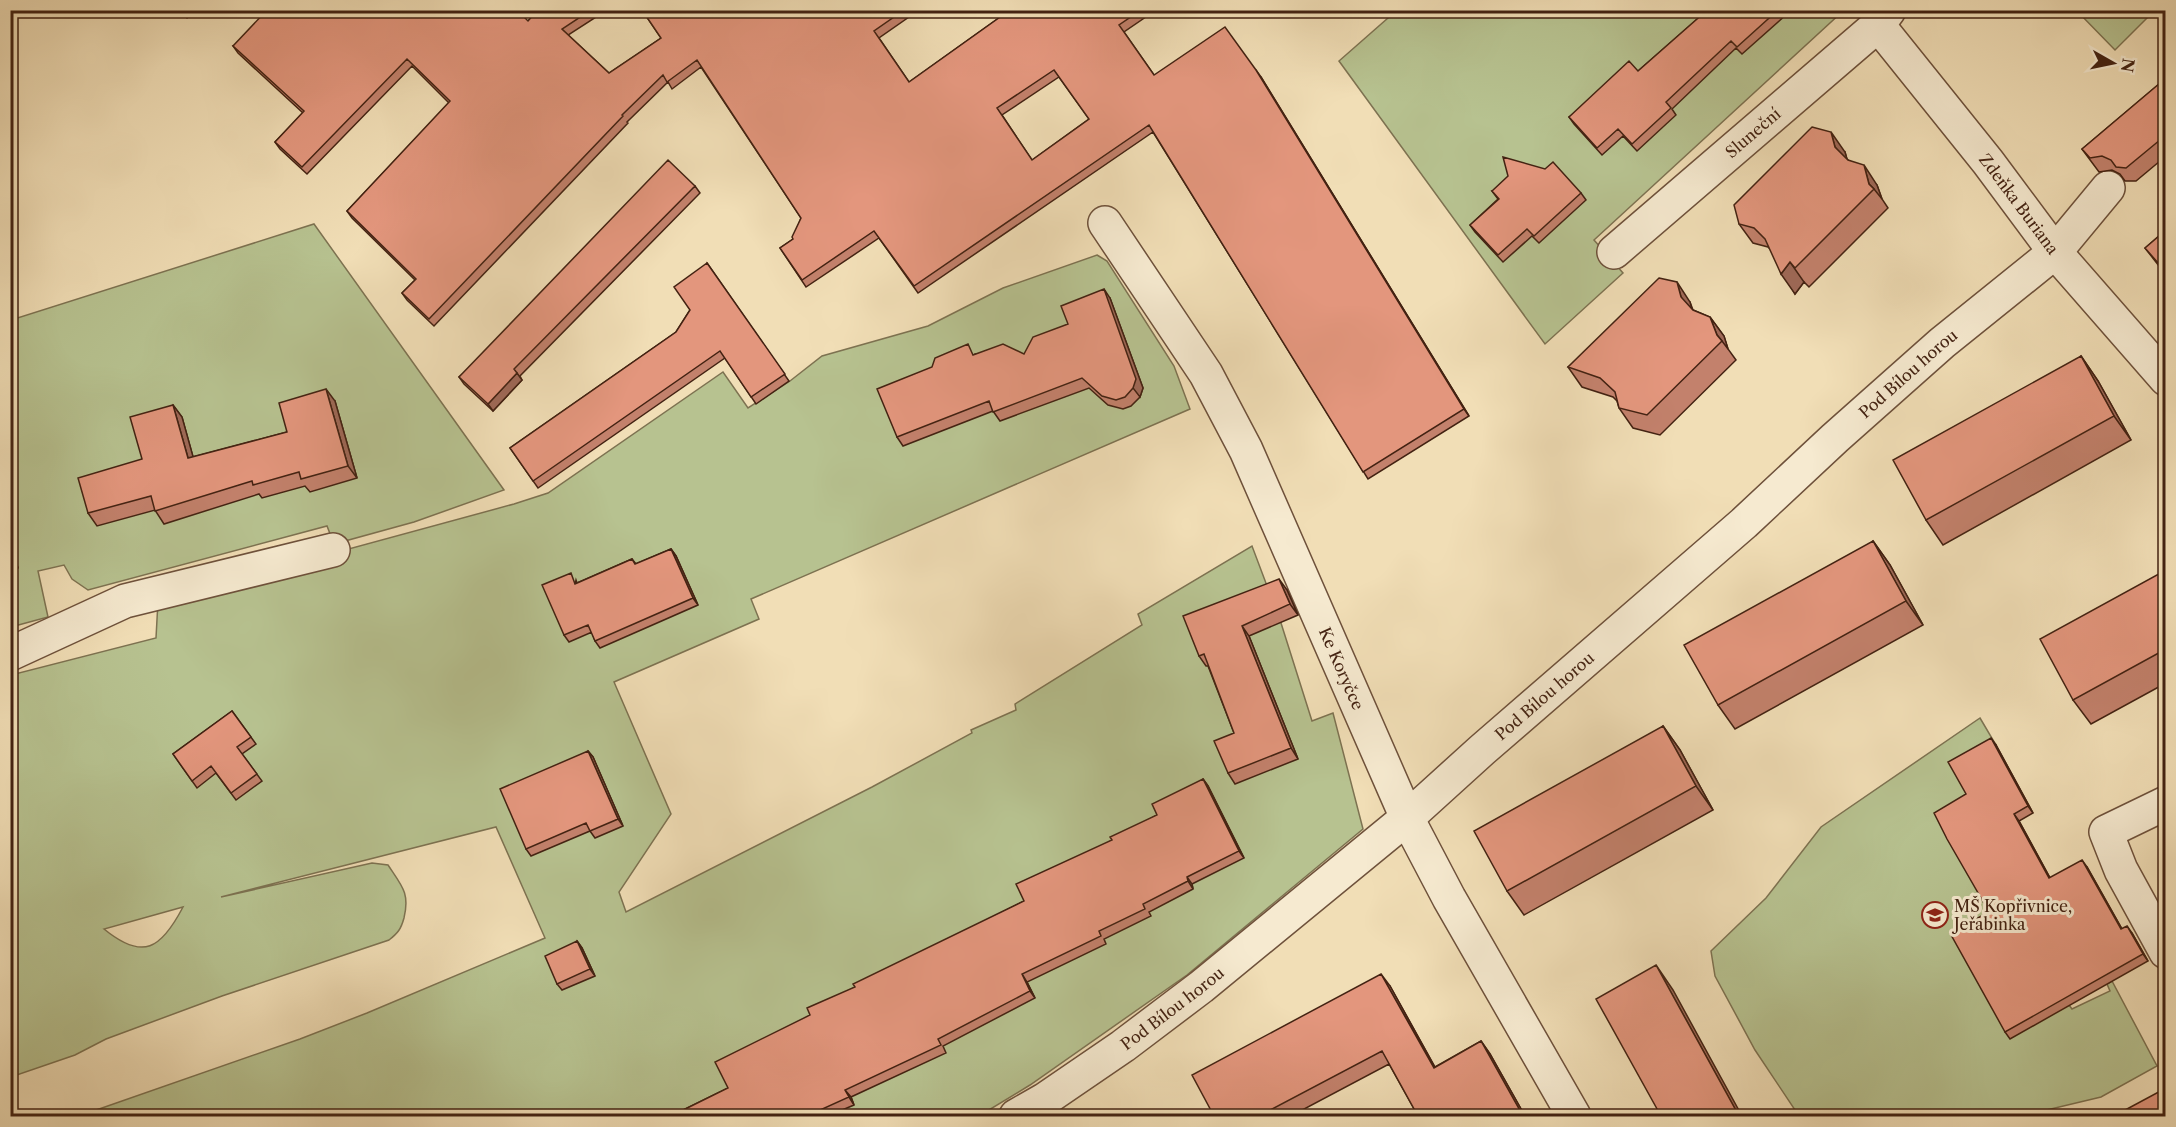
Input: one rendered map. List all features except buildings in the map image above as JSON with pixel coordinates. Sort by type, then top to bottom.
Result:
[{"type":"street","name":"Sluneční","points":[[1614,252],[1884,18]]},
{"type":"street","name":"Zdeňka Buriana","points":[[1884,18],[2055,252],[2166,379]]},
{"type":"street","name":"Pod Bílou horou","points":[[1016,1116],[1044,1100],[1123,1046],[1201,987],[1407,818],[1516,720],[1744,523],[1834,438],[1942,343],[2055,252],[2108,188]]},
{"type":"street","name":"Ke Koryčce","points":[[1105,223],[1206,374],[1246,450],[1407,818],[1449,898],[1574,1116]]},
{"type":"street","points":[[10,654],[125,601],[333,550]]},
{"type":"street","points":[[2166,803],[2106,832],[2121,870],[2166,952]]},
{"type":"green space","points":[[1396,11],[1843,11],[1594,240],[1623,273],[1545,344],[1339,61]]},
{"type":"green space","points":[[2077,11],[2154,11],[2115,50]]},
{"type":"green space","points":[[314,224],[504,490],[414,522],[334,544],[327,526],[88,590],[72,579],[64,565],[38,571],[48,617],[11,627],[11,320]]},
{"type":"green space","points":[[1097,255],[1107,261],[1174,366],[1190,409],[751,599],[759,619],[614,682],[671,814],[619,892],[626,912],[872,787],[972,733],[971,730],[1016,710],[1015,704],[1142,625],[1138,614],[1252,546],[1281,623],[1312,721],[1333,713],[1363,829],[1187,975],[1030,1085],[979,1116],[79,1116],[300,1039],[545,938],[496,827],[221,897],[372,863],[388,865],[404,890],[406,909],[402,925],[389,940],[222,996],[106,1039],[75,1055],[11,1077],[11,675],[156,638],[158,601],[548,493],[723,372],[748,408],[790,381],[822,356],[928,326],[1003,288]],"holes":[[[183,907],[167,933],[150,946],[130,945],[104,929]]]},
{"type":"green space","name":"MŠ Kopřivnice, Jeřabinka","points":[[1980,718],[1996,745],[1971,801],[2069,1005],[2072,1009],[2110,991],[2107,984],[2112,981],[2157,1066],[2101,1097],[2022,1116],[1799,1116],[1755,1050],[1715,976],[1711,951],[1766,898],[1821,827]]},
{"type":"place","name":"MŠ Kopřivnice, Jeřabinka","points":[[1935,915]]}]
